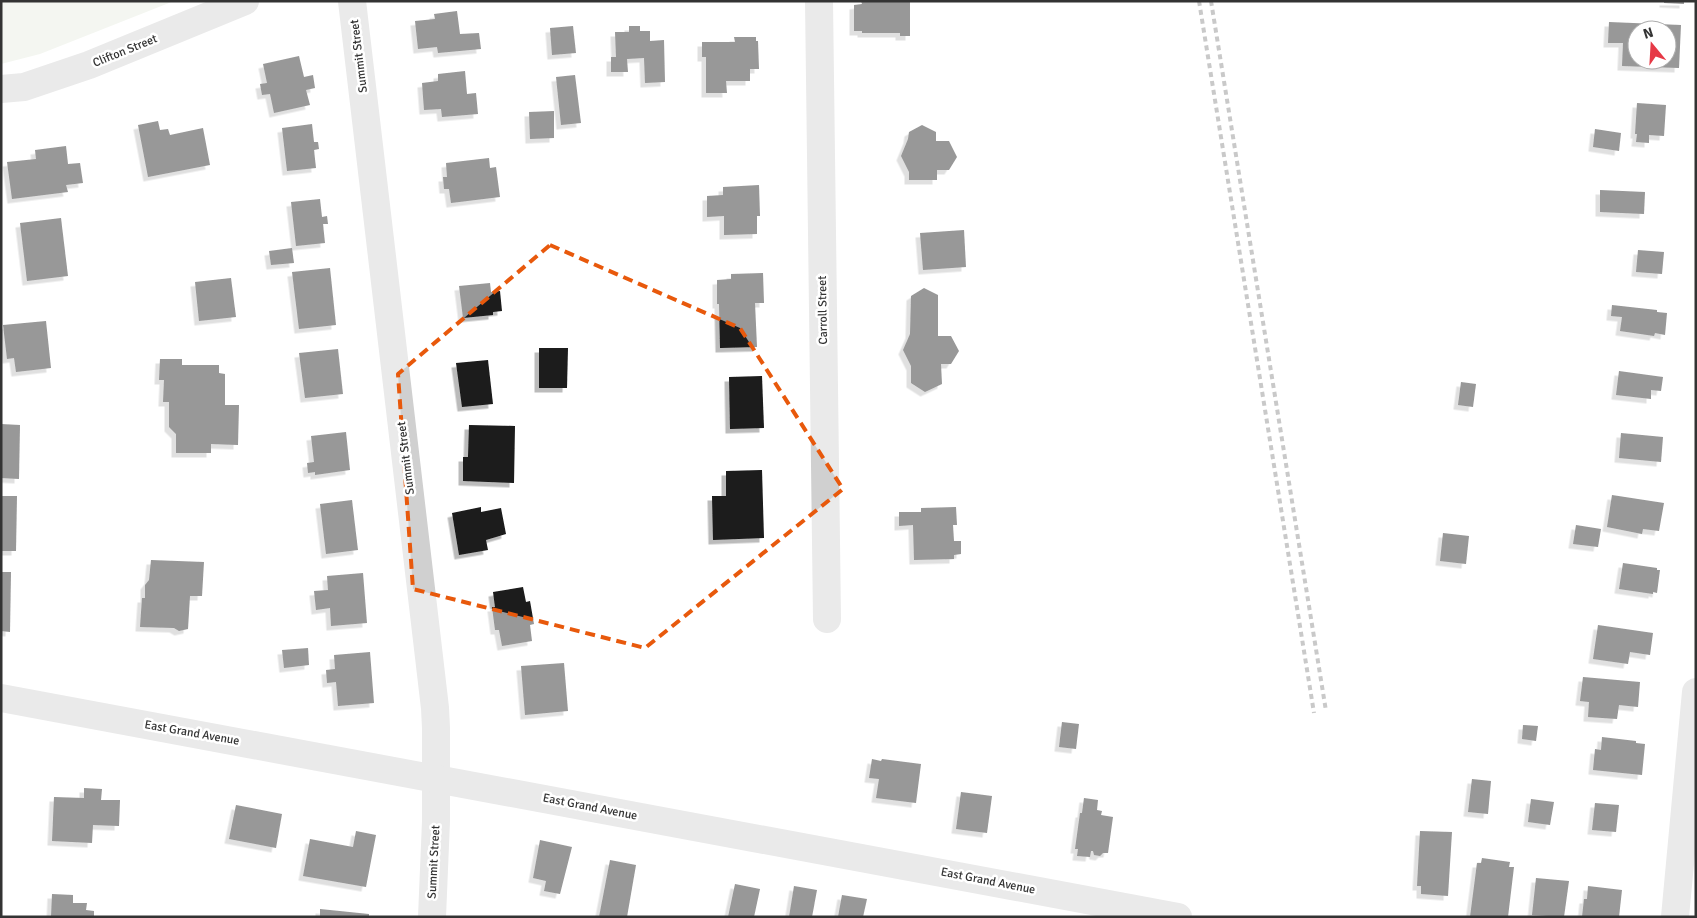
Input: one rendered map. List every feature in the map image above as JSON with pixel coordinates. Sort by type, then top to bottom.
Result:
[{"type":"street","name":"Clifton Street","points":[[1,88],[24,87],[89,65],[245,1]]},
{"type":"street","name":"Summit Street","points":[[352,1],[435,708],[436,821],[432,917]]},
{"type":"street","name":"Carroll Street","points":[[818,1],[826,618]]},
{"type":"street","points":[[1676,917],[1696,692]]},
{"type":"street","name":"East Grand Avenue","points":[[1,698],[1178,917]]},
{"type":"highlighted area","points":[[550,245],[740,328],[843,489],[645,648],[413,589],[398,374]]},
{"type":"shaded area","points":[[1,1],[174,1],[40,54],[1,64]]},
{"type":"building","points":[[861,1],[910,1],[910,36],[900,36],[900,33],[862,33],[862,31],[854,31],[854,5],[862,4]]},
{"type":"building","points":[[1664,1],[1684,1],[1684,4],[1664,3]]},
{"type":"building","points":[[457,11],[460,34],[479,33],[481,49],[438,53],[437,47],[418,49],[415,21],[435,19],[434,14]]},
{"type":"building","points":[[1609,22],[1627,23],[1627,66],[1622,66],[1623,43],[1608,43]]},
{"type":"building","points":[[1677,25],[1681,25],[1679,68],[1677,68]]},
{"type":"building","points":[[573,26],[576,53],[552,55],[550,28]]},
{"type":"building","points":[[629,26],[640,26],[640,31],[650,31],[650,41],[664,40],[665,82],[645,83],[644,58],[627,59],[628,72],[611,72],[611,57],[616,57],[615,32],[629,32]]},
{"type":"building","points":[[734,37],[756,37],[756,41],[758,41],[759,69],[750,69],[750,81],[726,81],[727,93],[706,93],[706,57],[702,57],[702,42],[735,42]]},
{"type":"building","points":[[299,56],[304,77],[313,75],[315,88],[306,90],[310,105],[274,113],[270,94],[262,95],[260,84],[267,83],[263,64]]},
{"type":"building","points":[[465,71],[467,94],[476,93],[478,114],[442,117],[441,109],[424,110],[422,83],[438,81],[438,74]]},
{"type":"building","points":[[575,75],[581,123],[561,125],[556,77]]},
{"type":"building","points":[[1637,103],[1666,105],[1664,136],[1649,135],[1649,143],[1636,142]]},
{"type":"building","points":[[554,111],[554,138],[530,139],[529,112]]},
{"type":"building","points":[[158,121],[160,130],[168,129],[170,135],[203,128],[210,165],[148,177],[138,125]]},
{"type":"building","points":[[312,124],[314,142],[318,142],[319,149],[314,150],[316,168],[287,171],[282,128]]},
{"type":"building","points":[[922,125],[936,132],[936,141],[949,141],[957,157],[949,170],[937,170],[937,180],[909,180],[909,172],[901,156],[909,132]]},
{"type":"building","points":[[1595,129],[1621,133],[1619,151],[1593,147]]},
{"type":"building","points":[[66,146],[68,164],[80,163],[83,183],[66,185],[68,192],[12,199],[7,162],[36,159],[35,150]]},
{"type":"building","points":[[489,158],[490,168],[496,167],[500,197],[451,203],[449,189],[444,189],[443,177],[447,177],[446,163]]},
{"type":"building","points":[[759,185],[760,216],[757,216],[757,234],[724,235],[724,216],[707,217],[707,196],[723,195],[723,187]]},
{"type":"building","points":[[1600,190],[1645,192],[1644,214],[1600,212]]},
{"type":"building","points":[[320,199],[322,217],[327,216],[328,224],[323,224],[325,243],[296,246],[291,202]]},
{"type":"building","points":[[61,218],[68,276],[27,281],[20,223]]},
{"type":"building","points":[[964,230],[966,267],[923,270],[920,233]]},
{"type":"building","points":[[292,248],[294,263],[271,265],[269,251]]},
{"type":"building","points":[[1638,250],[1664,252],[1662,274],[1636,272]]},
{"type":"building","points":[[330,268],[336,325],[299,329],[292,272]]},
{"type":"building","points":[[763,273],[764,303],[755,303],[757,347],[720,348],[717,280],[731,279],[731,274]]},
{"type":"building","points":[[231,278],[236,317],[199,321],[195,282]]},
{"type":"building","points":[[490,283],[491,292],[500,291],[502,311],[493,312],[493,315],[463,318],[459,286]]},
{"type":"building","points":[[924,288],[938,295],[938,336],[951,336],[959,351],[951,364],[941,364],[942,384],[925,392],[911,383],[911,366],[903,350],[910,334],[911,296]]},
{"type":"building","points":[[1612,305],[1657,310],[1657,312],[1667,313],[1665,335],[1655,333],[1654,336],[1620,331],[1622,317],[1611,316]]},
{"type":"building","points":[[46,321],[51,368],[16,372],[14,358],[7,359],[3,325]]},
{"type":"building","points":[[539,348],[568,348],[567,388],[539,388]]},
{"type":"building","points":[[338,349],[343,394],[305,398],[299,353]]},
{"type":"building","points":[[160,359],[182,359],[182,365],[219,365],[219,373],[225,374],[225,405],[239,405],[238,445],[211,444],[211,453],[176,453],[176,434],[169,427],[169,402],[163,402],[164,380],[159,380]]},
{"type":"building","points":[[488,360],[493,404],[462,407],[456,363]]},
{"type":"building","points":[[1619,371],[1663,377],[1661,391],[1651,390],[1651,399],[1616,395]]},
{"type":"building","points":[[762,376],[764,428],[730,429],[729,377]]},
{"type":"building","points":[[1461,382],[1476,384],[1473,407],[1458,405]]},
{"type":"building","points":[[1,424],[20,425],[19,479],[1,478]]},
{"type":"building","points":[[469,425],[515,426],[514,483],[463,481],[463,457],[468,457]]},
{"type":"building","points":[[346,432],[350,470],[315,475],[315,472],[308,473],[307,463],[314,462],[311,436]]},
{"type":"building","points":[[1621,433],[1663,437],[1661,462],[1619,458]]},
{"type":"building","points":[[762,470],[764,538],[713,540],[712,496],[726,496],[726,471]]},
{"type":"building","points":[[1612,495],[1664,503],[1659,531],[1643,529],[1642,534],[1607,527]]},
{"type":"building","points":[[1,496],[17,496],[16,551],[1,551]]},
{"type":"building","points":[[352,500],[358,550],[326,554],[320,504]]},
{"type":"building","points":[[481,507],[481,512],[501,508],[506,534],[486,540],[488,550],[459,555],[452,513]]},
{"type":"building","points":[[956,507],[957,525],[953,525],[954,541],[961,541],[961,554],[954,555],[954,559],[914,560],[913,525],[899,526],[899,512],[921,512],[921,508]]},
{"type":"building","points":[[1576,525],[1601,529],[1598,547],[1573,544]]},
{"type":"building","points":[[1443,533],[1469,536],[1466,564],[1440,561]]},
{"type":"building","points":[[151,560],[204,562],[202,596],[190,596],[188,629],[179,631],[174,628],[140,627],[142,598],[145,598],[145,585],[149,580]]},
{"type":"building","points":[[1623,563],[1660,570],[1657,593],[1619,589]]},
{"type":"building","points":[[1,572],[11,572],[10,632],[1,631]]},
{"type":"building","points":[[363,573],[367,623],[331,626],[330,608],[316,610],[314,591],[328,590],[327,576]]},
{"type":"building","points":[[523,587],[526,602],[530,601],[534,624],[530,625],[532,641],[502,646],[499,630],[495,630],[492,607],[495,607],[493,592]]},
{"type":"building","points":[[1598,625],[1653,633],[1650,655],[1630,652],[1628,664],[1593,659]]},
{"type":"building","points":[[308,648],[309,665],[284,668],[282,650]]},
{"type":"building","points":[[370,652],[374,703],[338,706],[336,682],[327,683],[326,670],[335,669],[334,655]]},
{"type":"building","points":[[564,663],[568,711],[525,715],[521,666]]},
{"type":"building","points":[[1583,677],[1640,682],[1638,707],[1619,705],[1617,719],[1588,717],[1589,702],[1580,701]]},
{"type":"building","points":[[1062,722],[1079,724],[1076,749],[1059,747]]},
{"type":"building","points":[[1523,725],[1538,726],[1536,741],[1522,739]]},
{"type":"building","points":[[1602,737],[1636,741],[1636,743],[1645,744],[1642,775],[1593,770],[1595,749],[1601,750]]},
{"type":"building","points":[[872,759],[921,764],[916,803],[876,798],[879,779],[869,778]]},
{"type":"building","points":[[1472,779],[1491,781],[1488,814],[1468,812]]},
{"type":"building","points":[[84,788],[102,789],[101,800],[120,800],[119,826],[93,825],[92,843],[52,841],[54,797],[84,798]]},
{"type":"building","points":[[961,792],[992,796],[987,833],[956,829]]},
{"type":"building","points":[[1084,798],[1098,800],[1097,810],[1102,811],[1101,815],[1113,817],[1108,853],[1103,853],[1100,856],[1094,855],[1093,851],[1091,851],[1090,857],[1077,856],[1078,849],[1075,849]]},
{"type":"building","points":[[1531,799],[1554,802],[1550,825],[1528,822]]},
{"type":"building","points":[[1595,803],[1619,805],[1616,832],[1592,830]]},
{"type":"building","points":[[236,805],[282,814],[276,848],[229,839]]},
{"type":"building","points":[[356,831],[376,835],[366,887],[303,876],[310,839],[353,847]]},
{"type":"building","points":[[1420,831],[1452,832],[1448,896],[1421,894],[1421,886],[1417,886]]},
{"type":"building","points":[[540,840],[572,847],[560,894],[544,891],[546,881],[533,878]]},
{"type":"building","points":[[1482,858],[1510,862],[1509,867],[1514,867],[1508,917],[1470,917],[1477,863],[1481,863]]},
{"type":"building","points":[[610,860],[636,865],[627,917],[599,917]]},
{"type":"building","points":[[1536,878],[1569,881],[1564,917],[1532,915]]},
{"type":"building","points":[[735,884],[760,889],[754,917],[728,917]]},
{"type":"building","points":[[794,886],[817,890],[812,917],[789,917]]},
{"type":"building","points":[[1588,886],[1622,890],[1619,917],[1582,917]]},
{"type":"building","points":[[52,894],[73,895],[73,903],[87,903],[86,910],[94,911],[94,917],[51,917]]},
{"type":"building","points":[[842,895],[867,899],[863,917],[838,917]]},
{"type":"building","points":[[320,909],[369,914],[369,917],[320,917]]},
{"type":"railway","points":[[1199,1],[1314,713]]},
{"type":"railway","points":[[1211,1],[1326,711]]}]
